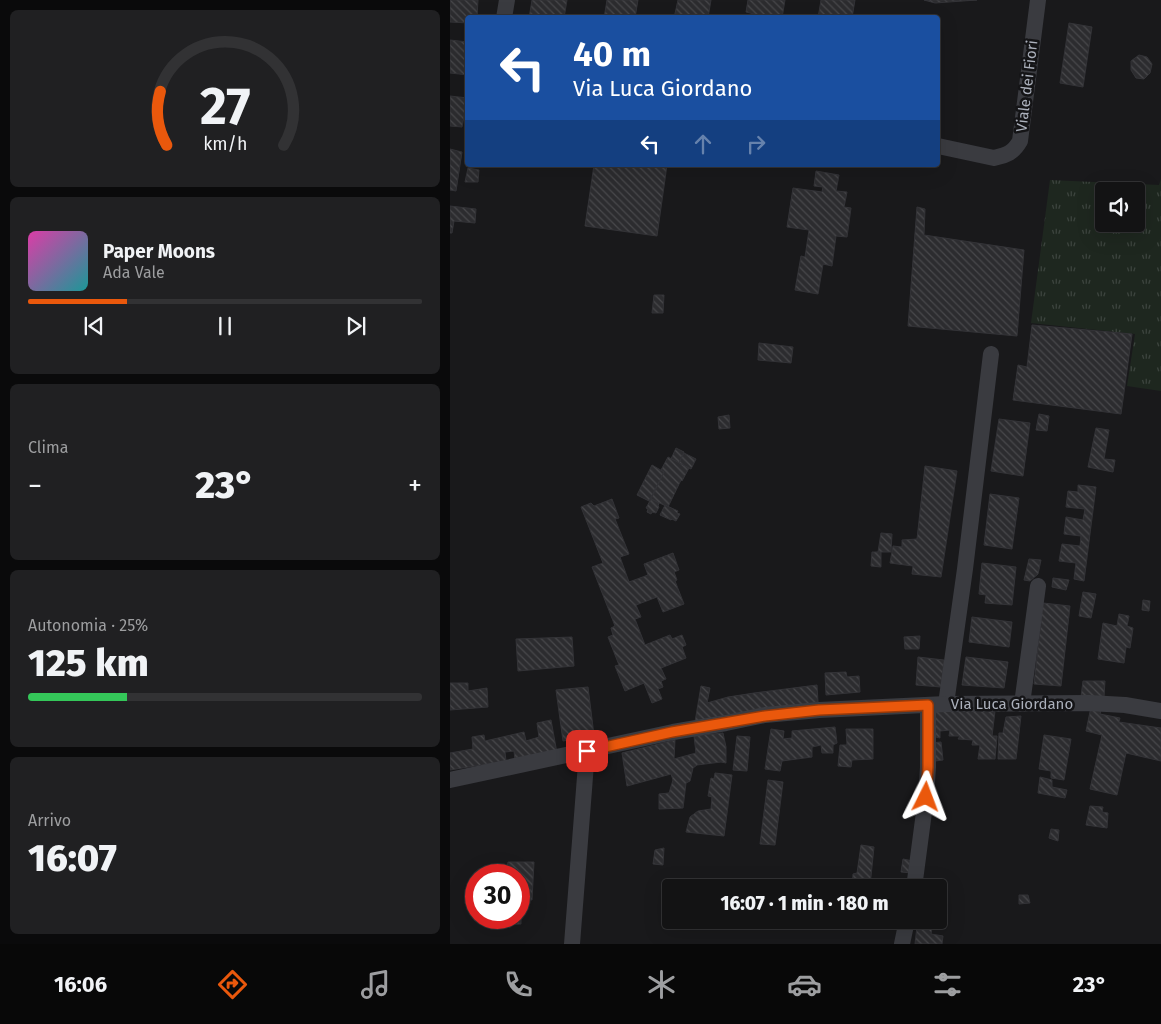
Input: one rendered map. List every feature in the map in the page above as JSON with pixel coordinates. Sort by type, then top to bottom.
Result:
[{"type":"street","points":[[504,15],[507,0]]},
{"type":"street","name":"Viale dei Fiori","points":[[940,146],[994,158],[1014,150],[1020,141],[1038,0]]},
{"type":"street","points":[[946,704],[965,569],[991,354]]},
{"type":"street","points":[[1022,704],[1038,586]]},
{"type":"street","name":"Via Luca Giordano","points":[[450,780],[672,732],[765,716],[819,710],[946,704],[1089,703],[1161,711]]},
{"type":"street","points":[[915,879],[926,797],[928,705]]},
{"type":"street","points":[[572,944],[587,751]]},
{"type":"street","points":[[902,944],[905,929]]},
{"type":"green space","points":[[1161,179],[1161,391],[1127,386],[1135,334],[1031,323],[1050,180],[1095,182],[1095,232],[1145,232],[1145,184],[1159,185]]},
{"type":"building","points":[[450,0],[478,0],[477,15],[465,15],[465,23],[450,22]]},
{"type":"building","points":[[532,0],[567,0],[564,15],[530,15]]},
{"type":"building","points":[[607,0],[638,0],[636,15],[604,15]]},
{"type":"building","points":[[678,0],[711,0],[708,15],[675,15]]},
{"type":"building","points":[[748,0],[785,0],[782,15],[758,15],[746,12]]},
{"type":"building","points":[[821,0],[855,0],[852,15],[818,15]]},
{"type":"building","points":[[924,0],[977,0],[935,3]]},
{"type":"building","points":[[1069,23],[1092,27],[1083,87],[1060,83]]},
{"type":"building","points":[[450,40],[465,42],[465,75],[450,73]]},
{"type":"building","points":[[1139,55],[1147,57],[1152,64],[1150,73],[1144,79],[1136,78],[1131,70],[1131,61]]},
{"type":"building","points":[[450,96],[465,98],[462,127],[450,126]]},
{"type":"building","points":[[450,149],[462,152],[456,191],[450,190]]},
{"type":"building","points":[[594,167],[667,167],[657,236],[585,226]]},
{"type":"building","points":[[468,168],[479,170],[478,182],[465,182]]},
{"type":"building","points":[[816,171],[839,175],[836,191],[847,192],[844,207],[851,208],[847,237],[836,236],[832,266],[823,264],[818,294],[795,290],[801,256],[805,257],[809,230],[787,227],[793,188],[822,192],[823,187],[814,186]]},
{"type":"building","points":[[450,206],[476,209],[475,223],[454,221],[452,233],[450,233]]},
{"type":"building","points":[[917,207],[925,209],[924,235],[1024,250],[1017,336],[908,326]]},
{"type":"building","points":[[654,295],[664,295],[663,313],[652,313]]},
{"type":"building","points":[[1032,325],[1132,334],[1121,414],[1013,400],[1018,365],[1027,367]]},
{"type":"building","points":[[759,343],[793,347],[791,363],[758,360]]},
{"type":"building","points":[[1039,414],[1049,416],[1047,431],[1036,430]]},
{"type":"building","points":[[729,415],[730,428],[719,429],[718,417]]},
{"type":"building","points":[[999,419],[1030,423],[1023,476],[991,471]]},
{"type":"building","points":[[1096,428],[1109,430],[1104,459],[1115,460],[1113,472],[1088,467]]},
{"type":"building","points":[[676,448],[684,452],[679,463],[671,459]]},
{"type":"building","points":[[684,453],[696,459],[691,469],[679,463]]},
{"type":"building","points":[[668,457],[689,468],[668,507],[651,499],[664,472],[661,470]]},
{"type":"building","points":[[652,465],[664,472],[649,501],[637,495]]},
{"type":"building","points":[[925,466],[957,471],[941,577],[912,574],[913,566],[890,563],[893,546],[902,547],[902,540],[917,539]]},
{"type":"building","points":[[1078,485],[1096,487],[1084,581],[1074,579],[1076,563],[1059,561],[1062,544],[1080,546],[1081,536],[1064,534],[1066,517],[1083,520],[1085,509],[1066,507],[1068,491],[1078,492]]},
{"type":"building","points":[[990,494],[1019,498],[1012,549],[984,545]]},
{"type":"building","points":[[612,499],[619,518],[615,519],[629,554],[620,557],[629,582],[648,575],[644,564],[673,553],[679,570],[674,572],[677,580],[675,581],[684,604],[663,612],[657,597],[636,605],[641,617],[635,619],[645,645],[670,635],[672,639],[682,635],[686,645],[682,647],[686,658],[661,668],[666,679],[661,681],[663,687],[658,689],[662,699],[652,703],[644,683],[625,691],[615,666],[619,665],[608,637],[613,635],[611,628],[615,626],[592,567],[603,563],[581,507],[591,503],[594,506]]},
{"type":"building","points":[[651,499],[659,503],[659,507],[656,513],[652,512],[651,514],[647,512],[648,509],[646,508]]},
{"type":"building","points":[[665,505],[678,511],[677,513],[680,514],[676,521],[660,515]]},
{"type":"building","points":[[881,533],[892,534],[891,552],[881,552],[881,567],[871,566],[872,552],[878,552]]},
{"type":"building","points":[[1029,559],[1041,560],[1038,574],[1030,581],[1024,580]]},
{"type":"building","points":[[982,563],[1016,567],[1012,605],[985,603],[986,595],[979,594]]},
{"type":"building","points":[[1053,578],[1069,580],[1066,590],[1052,587]]},
{"type":"building","points":[[1083,592],[1096,594],[1091,618],[1079,616]]},
{"type":"building","points":[[1143,600],[1150,601],[1149,611],[1142,610]]},
{"type":"building","points":[[1043,603],[1070,606],[1061,686],[1034,684]]},
{"type":"building","points":[[1119,614],[1129,616],[1127,626],[1133,628],[1130,648],[1126,647],[1124,663],[1098,659],[1103,623],[1117,626]]},
{"type":"building","points":[[972,617],[1012,622],[1009,647],[969,642]]},
{"type":"building","points":[[920,636],[919,649],[905,649],[904,637]]},
{"type":"building","points":[[572,637],[574,666],[518,671],[516,639]]},
{"type":"building","points":[[918,657],[944,660],[941,687],[916,685]]},
{"type":"building","points":[[966,657],[1008,662],[1004,688],[962,685]]},
{"type":"building","points":[[846,672],[847,677],[859,676],[860,692],[826,695],[825,673]]},
{"type":"building","points":[[1083,681],[1105,681],[1104,697],[1081,697]]},
{"type":"building","points":[[450,683],[468,683],[468,691],[487,688],[488,707],[450,710]]},
{"type":"building","points":[[817,685],[818,702],[695,722],[701,686],[710,688],[707,703],[728,697]]},
{"type":"building","points":[[588,687],[594,735],[563,741],[556,690]]},
{"type":"building","points":[[1091,707],[1101,710],[1100,714],[1120,718],[1119,722],[1161,728],[1161,761],[1126,753],[1117,795],[1090,789],[1102,735],[1086,731]]},
{"type":"building","points":[[934,711],[995,711],[992,736],[997,736],[995,759],[978,759],[980,745],[972,745],[973,740],[958,739],[960,736],[949,736],[950,730],[940,731],[940,738],[932,736]]},
{"type":"building","points":[[1021,716],[1016,759],[998,759],[999,733],[1003,733],[1006,717]]},
{"type":"building","points":[[551,720],[557,753],[515,760],[514,751],[505,752],[506,761],[450,770],[450,753],[473,749],[472,737],[484,735],[485,741],[524,732],[526,741],[539,737],[537,723]]},
{"type":"building","points":[[835,727],[837,743],[833,745],[833,753],[822,753],[821,745],[812,747],[812,757],[782,761],[780,771],[765,769],[771,729],[784,731],[783,739],[792,738],[792,731]]},
{"type":"building","points":[[846,729],[873,729],[873,759],[852,760],[851,767],[838,766],[840,745],[847,745]]},
{"type":"building","points":[[723,733],[726,747],[726,763],[697,765],[693,768],[690,781],[686,783],[683,808],[659,809],[659,794],[669,793],[673,780],[671,774],[627,786],[622,753],[675,740],[674,759],[696,753],[694,736]]},
{"type":"building","points":[[1044,735],[1071,739],[1064,780],[1051,778],[1051,771],[1039,769]]},
{"type":"building","points":[[737,736],[750,737],[747,771],[733,770]]},
{"type":"building","points":[[941,742],[943,760],[935,761],[930,743]]},
{"type":"building","points":[[715,773],[732,775],[724,836],[686,832],[690,817],[698,811],[711,809],[712,797],[708,796],[711,778],[714,779]]},
{"type":"building","points":[[1040,777],[1052,780],[1052,787],[1067,790],[1065,798],[1038,793]]},
{"type":"building","points":[[768,780],[783,782],[775,845],[760,844]]},
{"type":"building","points":[[1090,806],[1103,807],[1102,812],[1108,813],[1107,828],[1086,825]]},
{"type":"building","points":[[1051,829],[1059,830],[1058,841],[1049,838]]},
{"type":"building","points":[[861,845],[874,847],[871,879],[853,879],[853,874],[857,873]]},
{"type":"building","points":[[664,848],[663,865],[653,864],[655,850]]},
{"type":"building","points":[[903,859],[913,861],[912,873],[901,872]]},
{"type":"building","points":[[508,862],[534,862],[532,900],[530,900],[530,864],[508,864]]},
{"type":"building","points":[[1019,895],[1028,895],[1030,903],[1019,904]]},
{"type":"building","points":[[917,929],[932,929],[931,934],[943,936],[942,944],[915,944]]},
{"type":"route","points":[[587,751],[672,732],[765,716],[819,710],[928,705],[926,797]]}]
